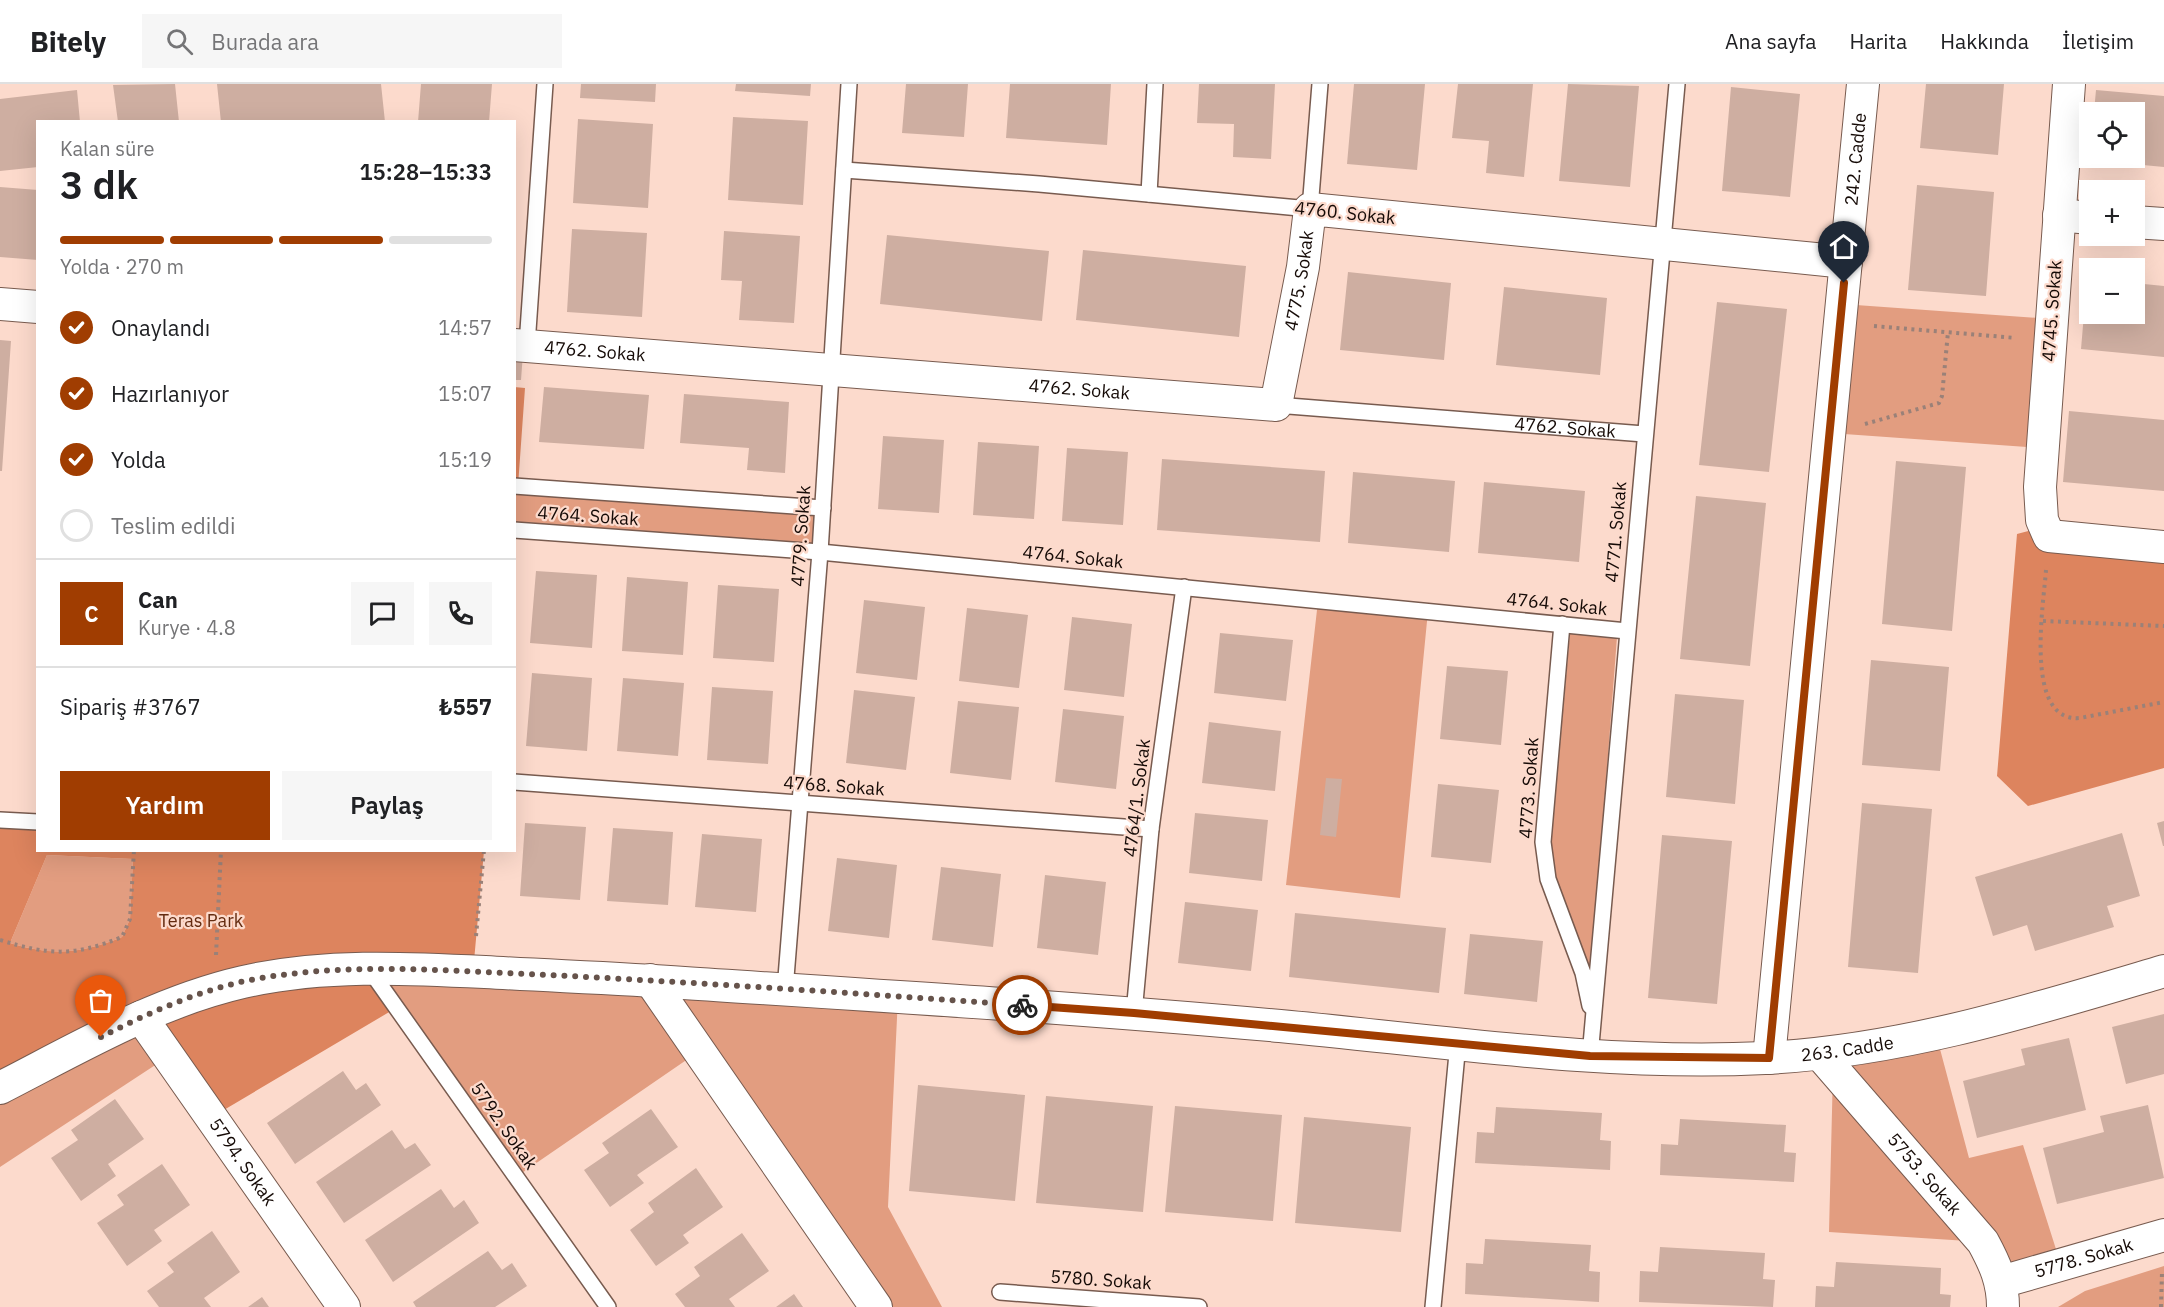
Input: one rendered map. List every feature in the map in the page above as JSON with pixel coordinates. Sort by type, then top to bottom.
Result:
[{"type":"street","name":"242. Cadde","points":[[1769,1058],[1863,84]]},
{"type":"street","name":"4745. Sokak","points":[[2049,536],[2042,520],[2040,495],[2050,341],[2074,217],[2069,84]]},
{"type":"street","name":"4760. Sokak","points":[[1310,209],[1846,262]]},
{"type":"street","name":"4775. Sokak","points":[[1276,405],[1303,267],[1310,209]]},
{"type":"street","points":[[2145,223],[2164,224]]},
{"type":"street","points":[[0,304],[36,307]]},
{"type":"street","name":"4762. Sokak","points":[[521,345],[1276,405]]},
{"type":"street","points":[[2049,536],[2164,547]]},
{"type":"street","name":"263. Cadde","points":[[0,1088],[141,1017],[244,982],[318,970],[368,968],[650,980],[1134,1013],[1590,1056],[1769,1058],[1893,1044],[2006,1018],[2164,971]]},
{"type":"street","points":[[650,980],[876,1307]]},
{"type":"street","name":"5794. Sokak","points":[[141,1017],[344,1307]]},
{"type":"street","name":"5753. Sokak","points":[[1820,1054],[1983,1242],[1996,1265],[2002,1295]]},
{"type":"street","name":"5778. Sokak","points":[[2002,1295],[2164,1235]]},
{"type":"lane","points":[[521,345],[545,84]]},
{"type":"lane","name":"4779. Sokak","points":[[785,990],[820,552],[849,84]]},
{"type":"lane","points":[[1149,194],[1155,84]]},
{"type":"lane","name":"4775. Sokak","points":[[1310,209],[1320,84]]},
{"type":"lane","name":"4771. Sokak","points":[[1590,1056],[1677,84]]},
{"type":"lane","name":"4760. Sokak","points":[[844,170],[1310,209]]},
{"type":"lane","name":"4762. Sokak","points":[[1276,405],[1644,434]]},
{"type":"lane","name":"4764. Sokak","points":[[516,486],[823,508]]},
{"type":"lane","name":"4764. Sokak","points":[[516,530],[820,552],[1627,631]]},
{"type":"lane","name":"4764/1. Sokak","points":[[1134,1013],[1151,829],[1184,587]]},
{"type":"lane","name":"4773. Sokak","points":[[1562,624],[1543,842],[1548,879],[1583,973],[1593,1020]]},
{"type":"lane","name":"4768. Sokak","points":[[516,782],[1151,829]]},
{"type":"lane","points":[[0,820],[36,822]]},
{"type":"lane","name":"5792. Sokak","points":[[368,968],[608,1307]]},
{"type":"lane","points":[[1433,1307],[1458,1042]]},
{"type":"lane","name":"5780. Sokak","points":[[1000,1292],[1199,1307]]},
{"type":"path","points":[[1840,323],[2050,341]]},
{"type":"path","points":[[1830,422],[1863,424],[1939,403],[1942,396],[1948,332]]},
{"type":"path","points":[[2049,536],[2040,673],[2046,692],[2065,717],[2080,718],[2164,702]]},
{"type":"path","points":[[2043,621],[2164,626]]},
{"type":"path","points":[[0,940],[33,950],[60,953],[122,937],[130,919],[134,852]]},
{"type":"path","points":[[222,852],[216,959],[224,988]]},
{"type":"path","points":[[473,972],[484,852]]},
{"type":"shaded area","points":[[1842,304],[2052,319],[2042,448],[1830,433]]},
{"type":"shaded area","points":[[516,491],[817,513],[815,546],[516,525]]},
{"type":"shaded area","points":[[1318,601],[1428,611],[1400,898],[1286,885]]},
{"type":"shaded area","points":[[1570,633],[1617,637],[1592,965],[1588,967],[1556,878],[1551,842]]},
{"type":"shaded area","points":[[47,855],[133,859],[130,919],[122,937],[93,947],[66,951],[39,950],[10,943]]},
{"type":"shaded area","points":[[368,968],[898,997],[888,1207],[942,1307],[876,1307],[698,1052],[516,1177]]},
{"type":"shaded area","points":[[141,1017],[169,1056],[0,1167],[0,1088]]},
{"type":"shaded area","points":[[1936,1034],[1969,1158],[2023,1145],[2061,1265],[2001,1282],[1983,1242],[1829,1232],[1833,1071]]},
{"type":"shaded area","points":[[2164,1266],[2164,1307],[2058,1307],[2085,1291]]},
{"type":"green space","points":[[516,387],[525,388],[518,486],[516,486]]},
{"type":"green space","points":[[2044,527],[2164,547],[2164,768],[2028,806],[1997,776],[2017,534]]},
{"type":"green space","name":"Teras Park","points":[[0,820],[36,822],[36,852],[484,852],[473,972],[369,968],[396,1008],[212,1117],[141,1017],[0,1088]],"holes":[[[47,855],[133,859],[130,919],[122,937],[80,950],[39,950],[10,943]]]},
{"type":"building","points":[[175,84],[179,120],[118,120],[113,85]]},
{"type":"building","points":[[217,84],[381,84],[385,120],[221,120]]},
{"type":"building","points":[[421,84],[492,84],[489,120],[418,120]]},
{"type":"building","points":[[581,84],[656,84],[655,102],[580,98]]},
{"type":"building","points":[[736,84],[811,84],[810,96],[735,91]]},
{"type":"building","points":[[906,84],[968,84],[964,137],[902,133]]},
{"type":"building","points":[[1010,84],[1111,84],[1107,145],[1006,138]]},
{"type":"building","points":[[1199,84],[1275,84],[1271,159],[1233,157],[1234,124],[1197,123]]},
{"type":"building","points":[[1354,84],[1425,84],[1417,170],[1347,164]]},
{"type":"building","points":[[1458,84],[1533,84],[1524,177],[1486,173],[1489,141],[1452,138]]},
{"type":"building","points":[[1568,84],[1639,86],[1630,187],[1559,181]]},
{"type":"building","points":[[1926,84],[2004,84],[1998,155],[1920,148]]},
{"type":"building","points":[[1731,87],[1800,94],[1790,197],[1722,191]]},
{"type":"building","points":[[77,90],[80,120],[36,120],[36,167],[0,171],[0,99]]},
{"type":"building","points":[[2096,90],[2164,96],[2164,167],[2145,165],[2145,102],[2095,102]]},
{"type":"building","points":[[733,117],[808,121],[803,205],[728,200]]},
{"type":"building","points":[[578,119],[653,124],[648,208],[573,203]]},
{"type":"building","points":[[1917,185],[1994,192],[1986,296],[1908,290]]},
{"type":"building","points":[[0,187],[36,190],[36,260],[0,257]]},
{"type":"building","points":[[572,229],[647,233],[642,317],[567,312]]},
{"type":"building","points":[[724,231],[800,236],[794,323],[739,320],[742,281],[721,280]]},
{"type":"building","points":[[887,235],[1049,251],[1042,321],[880,304]]},
{"type":"building","points":[[1083,250],[1246,266],[1239,337],[1076,320]]},
{"type":"building","points":[[1348,272],[1451,283],[1444,360],[1340,350]]},
{"type":"building","points":[[2145,284],[2164,286],[2164,357],[2081,349],[2083,324],[2145,324]]},
{"type":"building","points":[[1504,287],[1607,298],[1600,375],[1496,365]]},
{"type":"building","points":[[1717,302],[1787,309],[1769,472],[1699,465]]},
{"type":"building","points":[[0,340],[11,341],[2,471],[0,471]]},
{"type":"building","points":[[516,352],[523,353],[521,380],[516,380]]},
{"type":"building","points":[[544,387],[649,395],[644,449],[539,442]]},
{"type":"building","points":[[684,394],[789,402],[785,473],[747,470],[749,448],[680,443]]},
{"type":"building","points":[[2069,411],[2164,420],[2164,491],[2063,482]]},
{"type":"building","points":[[883,436],[944,440],[939,513],[878,509]]},
{"type":"building","points":[[978,442],[1039,446],[1034,519],[973,515]]},
{"type":"building","points":[[1067,448],[1128,452],[1123,525],[1062,521]]},
{"type":"building","points":[[1162,459],[1325,471],[1320,542],[1157,530]]},
{"type":"building","points":[[1896,461],[1966,467],[1952,631],[1882,624]]},
{"type":"building","points":[[1353,472],[1455,481],[1449,552],[1348,543]]},
{"type":"building","points":[[1484,482],[1585,491],[1579,562],[1478,553]]},
{"type":"building","points":[[1696,496],[1766,503],[1750,666],[1680,659]]},
{"type":"building","points":[[536,571],[597,575],[592,648],[530,643]]},
{"type":"building","points":[[627,577],[688,582],[683,655],[622,651]]},
{"type":"building","points":[[718,585],[779,589],[774,662],[713,658]]},
{"type":"building","points":[[864,600],[925,607],[917,680],[856,673]]},
{"type":"building","points":[[967,608],[1028,615],[1019,688],[959,681]]},
{"type":"building","points":[[1072,617],[1132,624],[1124,697],[1064,690]]},
{"type":"building","points":[[1220,633],[1293,640],[1286,701],[1214,693]]},
{"type":"building","points":[[1871,660],[1949,667],[1940,771],[1862,765]]},
{"type":"building","points":[[1447,666],[1508,671],[1501,745],[1440,739]]},
{"type":"building","points":[[532,673],[592,678],[587,751],[526,746]]},
{"type":"building","points":[[623,678],[684,683],[678,756],[617,751]]},
{"type":"building","points":[[712,687],[773,691],[768,764],[707,760]]},
{"type":"building","points":[[854,690],[915,697],[906,770],[846,763]]},
{"type":"building","points":[[1675,694],[1744,700],[1735,804],[1666,797]]},
{"type":"building","points":[[958,701],[1019,707],[1011,780],[950,773]]},
{"type":"building","points":[[1063,709],[1124,716],[1116,789],[1055,782]]},
{"type":"building","points":[[1209,722],[1281,731],[1275,791],[1202,783]]},
{"type":"building","points":[[1326,778],[1342,779],[1336,837],[1320,835]]},
{"type":"building","points":[[1438,784],[1499,790],[1491,863],[1431,857]]},
{"type":"building","points":[[1862,803],[1932,809],[1918,973],[1848,967]]},
{"type":"building","points":[[1195,813],[1268,820],[1262,881],[1189,873]]},
{"type":"building","points":[[2164,821],[2164,846],[2163,846],[2157,823]]},
{"type":"building","points":[[525,823],[586,827],[580,900],[520,896]]},
{"type":"building","points":[[613,828],[673,832],[668,905],[607,901]]},
{"type":"building","points":[[2122,833],[2140,896],[2107,906],[2114,927],[2035,951],[2027,925],[1993,936],[1975,877]]},
{"type":"building","points":[[702,834],[762,839],[756,912],[695,907]]},
{"type":"building","points":[[1662,835],[1732,841],[1717,1004],[1648,998]]},
{"type":"building","points":[[837,858],[897,865],[889,938],[828,931]]},
{"type":"building","points":[[941,867],[1001,874],[993,947],[932,940]]},
{"type":"building","points":[[1045,875],[1106,882],[1098,955],[1037,948]]},
{"type":"building","points":[[1185,902],[1258,910],[1251,971],[1178,963]]},
{"type":"building","points":[[1295,913],[1446,928],[1439,993],[1289,977]]},
{"type":"building","points":[[1470,934],[1543,941],[1537,1002],[1464,994]]},
{"type":"building","points":[[2164,1014],[2164,1074],[2126,1084],[2112,1027]]},
{"type":"building","points":[[2069,1038],[2086,1110],[1977,1138],[1963,1081],[2025,1065],[2021,1049]]},
{"type":"building","points":[[343,1071],[356,1090],[366,1083],[381,1105],[295,1164],[267,1123]]},
{"type":"building","points":[[918,1085],[1025,1095],[1015,1201],[909,1191]]},
{"type":"building","points":[[1046,1096],[1153,1106],[1143,1212],[1036,1203]]},
{"type":"building","points":[[115,1099],[144,1139],[108,1164],[116,1176],[81,1201],[51,1158],[78,1140],[71,1130]]},
{"type":"building","points":[[2148,1105],[2164,1178],[2057,1204],[2043,1148],[2104,1132],[2100,1116]]},
{"type":"building","points":[[1175,1106],[1282,1115],[1273,1221],[1165,1212]]},
{"type":"building","points":[[1496,1107],[1602,1113],[1600,1140],[1611,1141],[1610,1170],[1475,1163],[1477,1132],[1494,1133]]},
{"type":"building","points":[[651,1109],[678,1147],[637,1175],[644,1183],[610,1207],[584,1170],[609,1153],[602,1143]]},
{"type":"building","points":[[1304,1117],[1411,1127],[1401,1232],[1295,1223]]},
{"type":"building","points":[[1680,1119],[1786,1125],[1784,1152],[1796,1153],[1794,1182],[1660,1175],[1661,1144],[1678,1145]]},
{"type":"building","points":[[392,1130],[405,1149],[415,1143],[431,1165],[344,1223],[316,1182]]},
{"type":"building","points":[[162,1164],[190,1205],[154,1230],[162,1241],[127,1266],[97,1223],[124,1205],[117,1195]]},
{"type":"building","points":[[696,1168],[723,1207],[683,1235],[689,1243],[656,1266],[630,1230],[654,1212],[648,1203]]},
{"type":"building","points":[[441,1189],[454,1208],[464,1200],[479,1223],[393,1282],[365,1240]]},
{"type":"building","points":[[212,1231],[240,1272],[204,1298],[211,1307],[159,1307],[147,1291],[174,1272],[167,1263]]},
{"type":"building","points":[[742,1233],[769,1271],[729,1299],[735,1307],[685,1307],[675,1294],[700,1276],[694,1267]]},
{"type":"building","points":[[1485,1239],[1591,1245],[1589,1271],[1600,1272],[1599,1302],[1465,1294],[1466,1263],[1483,1264]]},
{"type":"building","points":[[1660,1247],[1765,1253],[1763,1279],[1775,1280],[1773,1307],[1639,1302],[1640,1271],[1658,1272]]},
{"type":"building","points":[[488,1251],[502,1270],[512,1263],[527,1286],[495,1307],[416,1307],[413,1302]]},
{"type":"building","points":[[1836,1262],[1941,1268],[1940,1294],[1951,1295],[1950,1307],[1815,1307],[1816,1286],[1834,1287]]},
{"type":"building","points":[[794,1294],[803,1307],[776,1307]]},
{"type":"building","points":[[262,1297],[269,1307],[248,1307]]},
{"type":"way so far","points":[[101,1037],[141,1017],[244,982],[318,970],[368,968],[650,980],[1022,1005]]},
{"type":"route","points":[[1022,1005],[1458,1042],[1590,1056],[1769,1058],[1844,283]]}]
